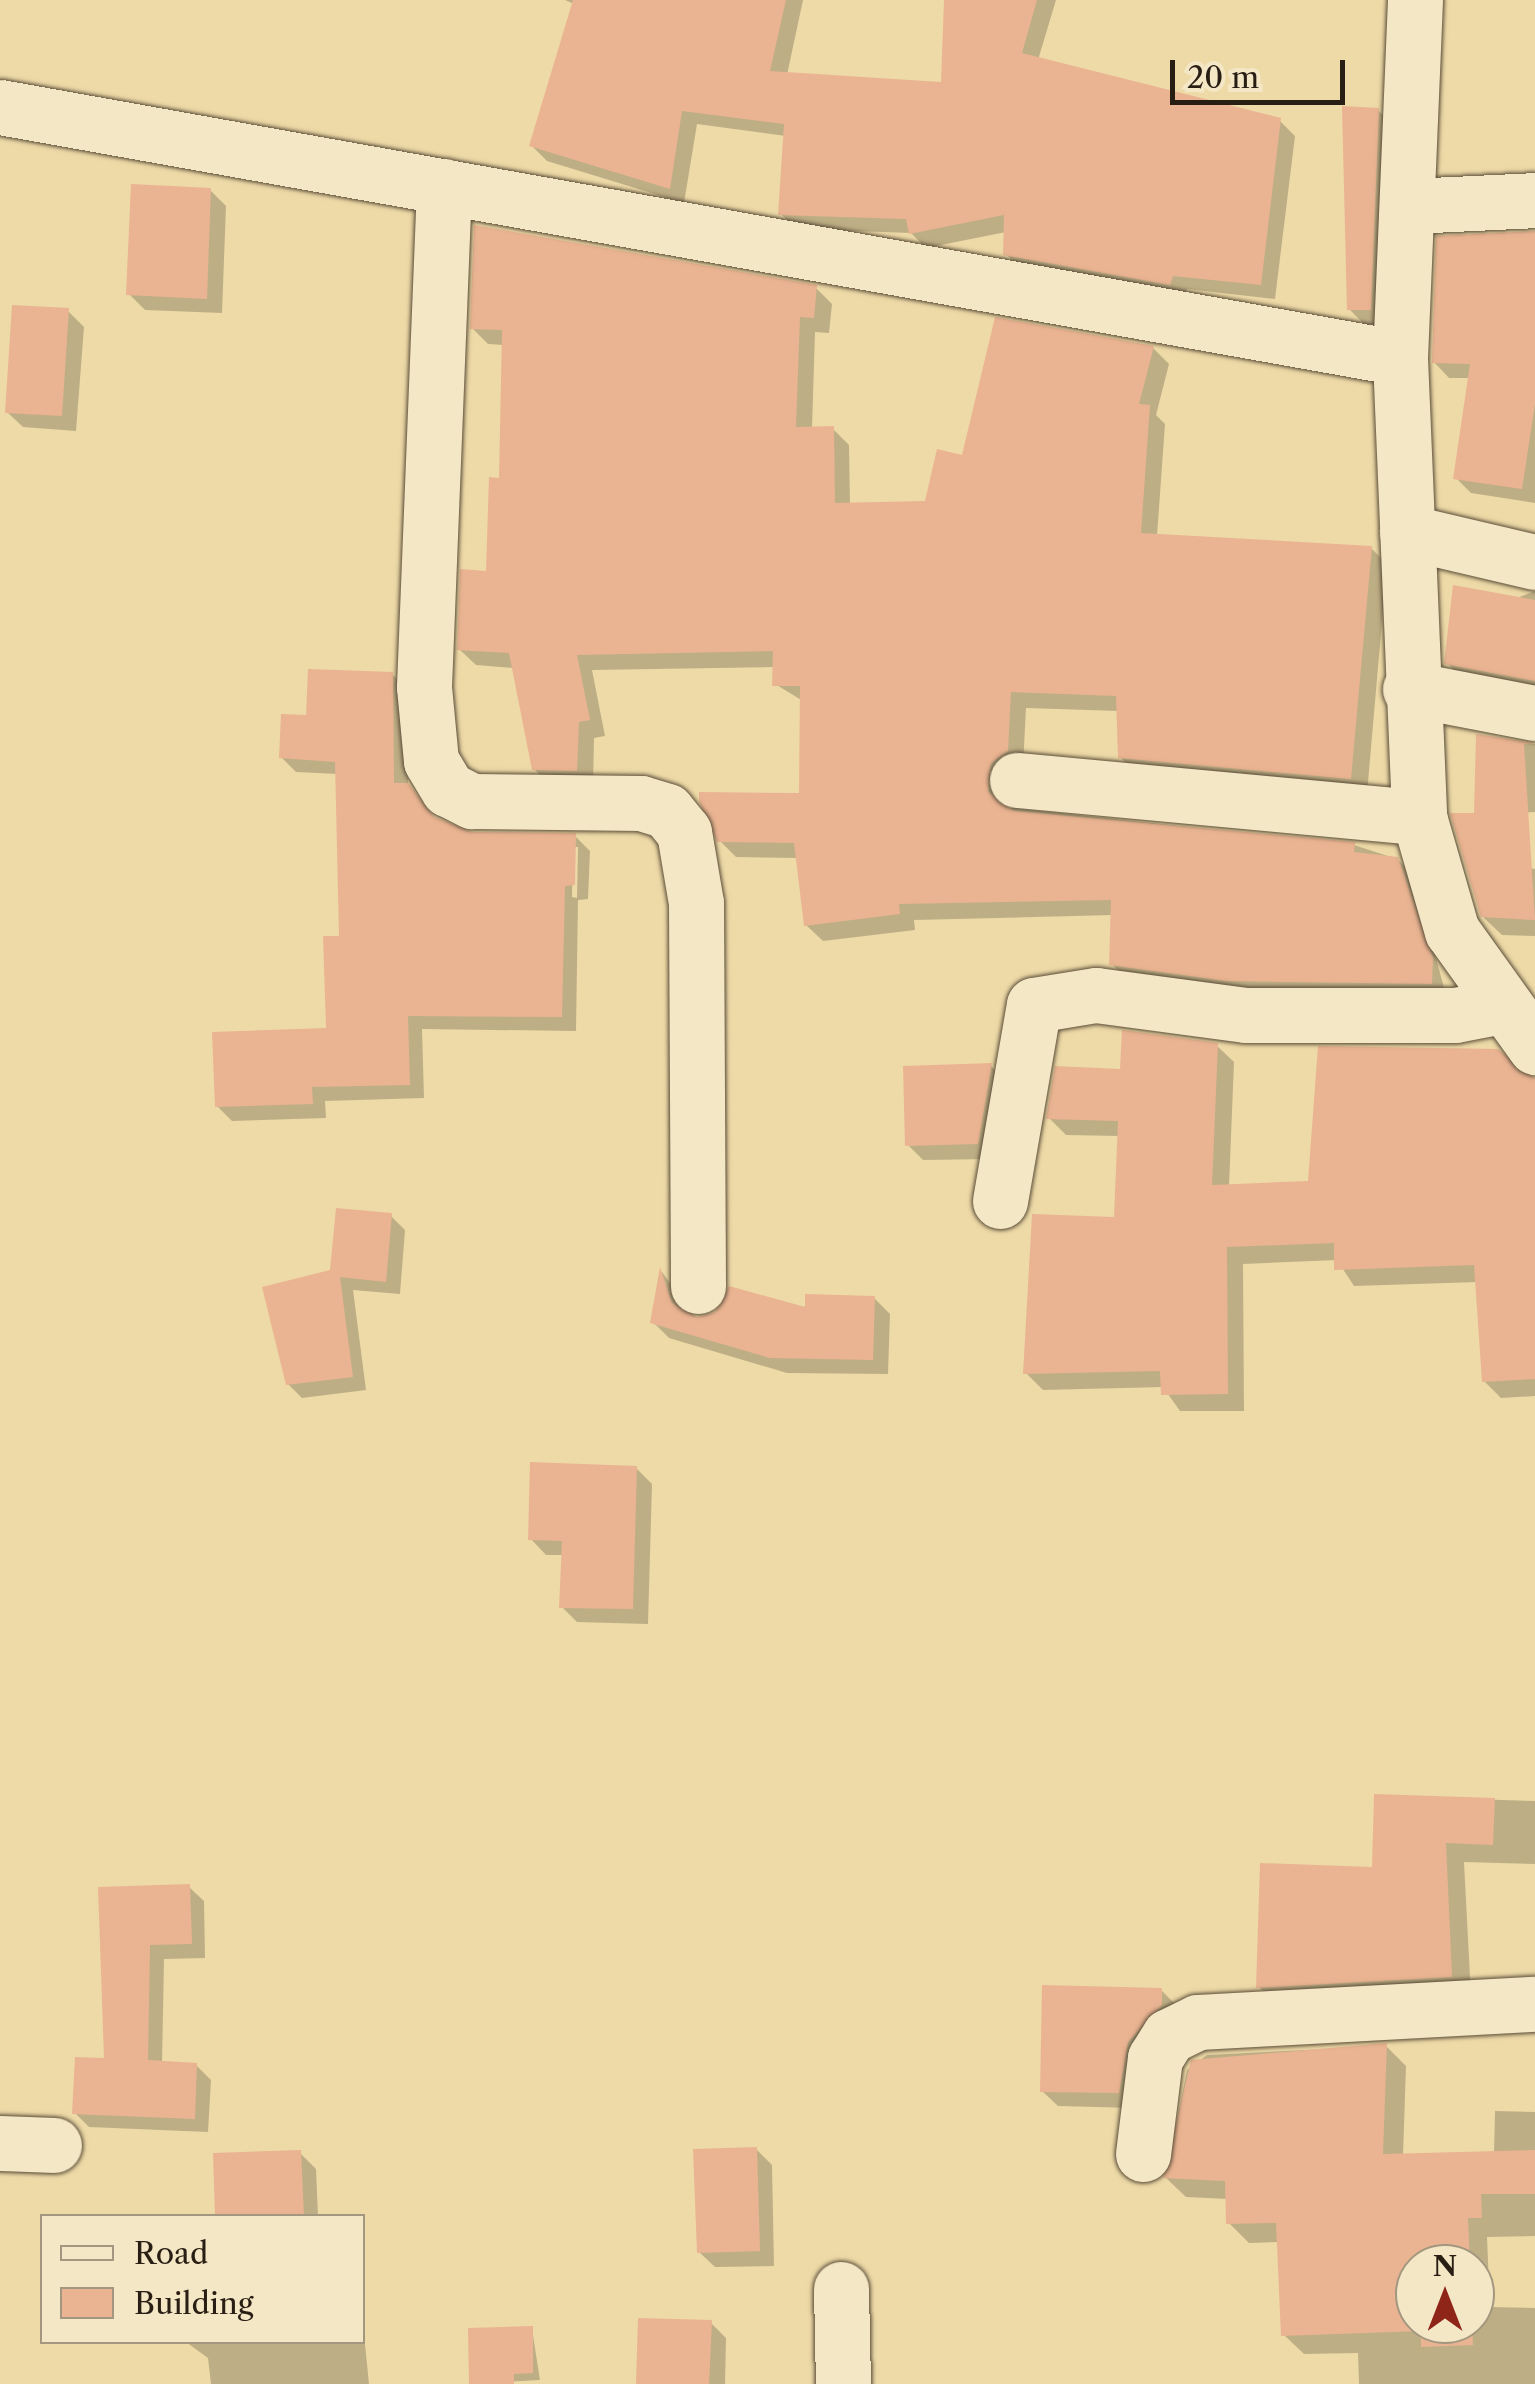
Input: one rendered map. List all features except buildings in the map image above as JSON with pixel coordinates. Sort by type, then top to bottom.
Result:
[{"type":"street","points":[[1415,0],[1410,206],[1400,358],[1410,690],[1419,817],[1452,932],[1518,1027]]},
{"type":"street","points":[[0,106],[1400,358]]},
{"type":"street","points":[[444,186],[424,688],[432,761],[448,789],[472,801],[641,803],[667,811],[684,832],[696,902],[698,1286]]},
{"type":"street","points":[[1410,206],[1535,200]]},
{"type":"street","points":[[1407,532],[1535,562]]},
{"type":"street","points":[[1410,690],[1535,713]]},
{"type":"street","points":[[1017,780],[1419,817]]},
{"type":"street","points":[[1000,1200],[1034,1005],[1096,995],[1246,1015],[1455,1015],[1518,1027]]},
{"type":"street","points":[[1143,2154],[1155,2058],[1170,2036],[1198,2022],[1535,2004]]},
{"type":"street","points":[[0,2143],[54,2145]]},
{"type":"street","points":[[841,2289],[843,2384]]}]
